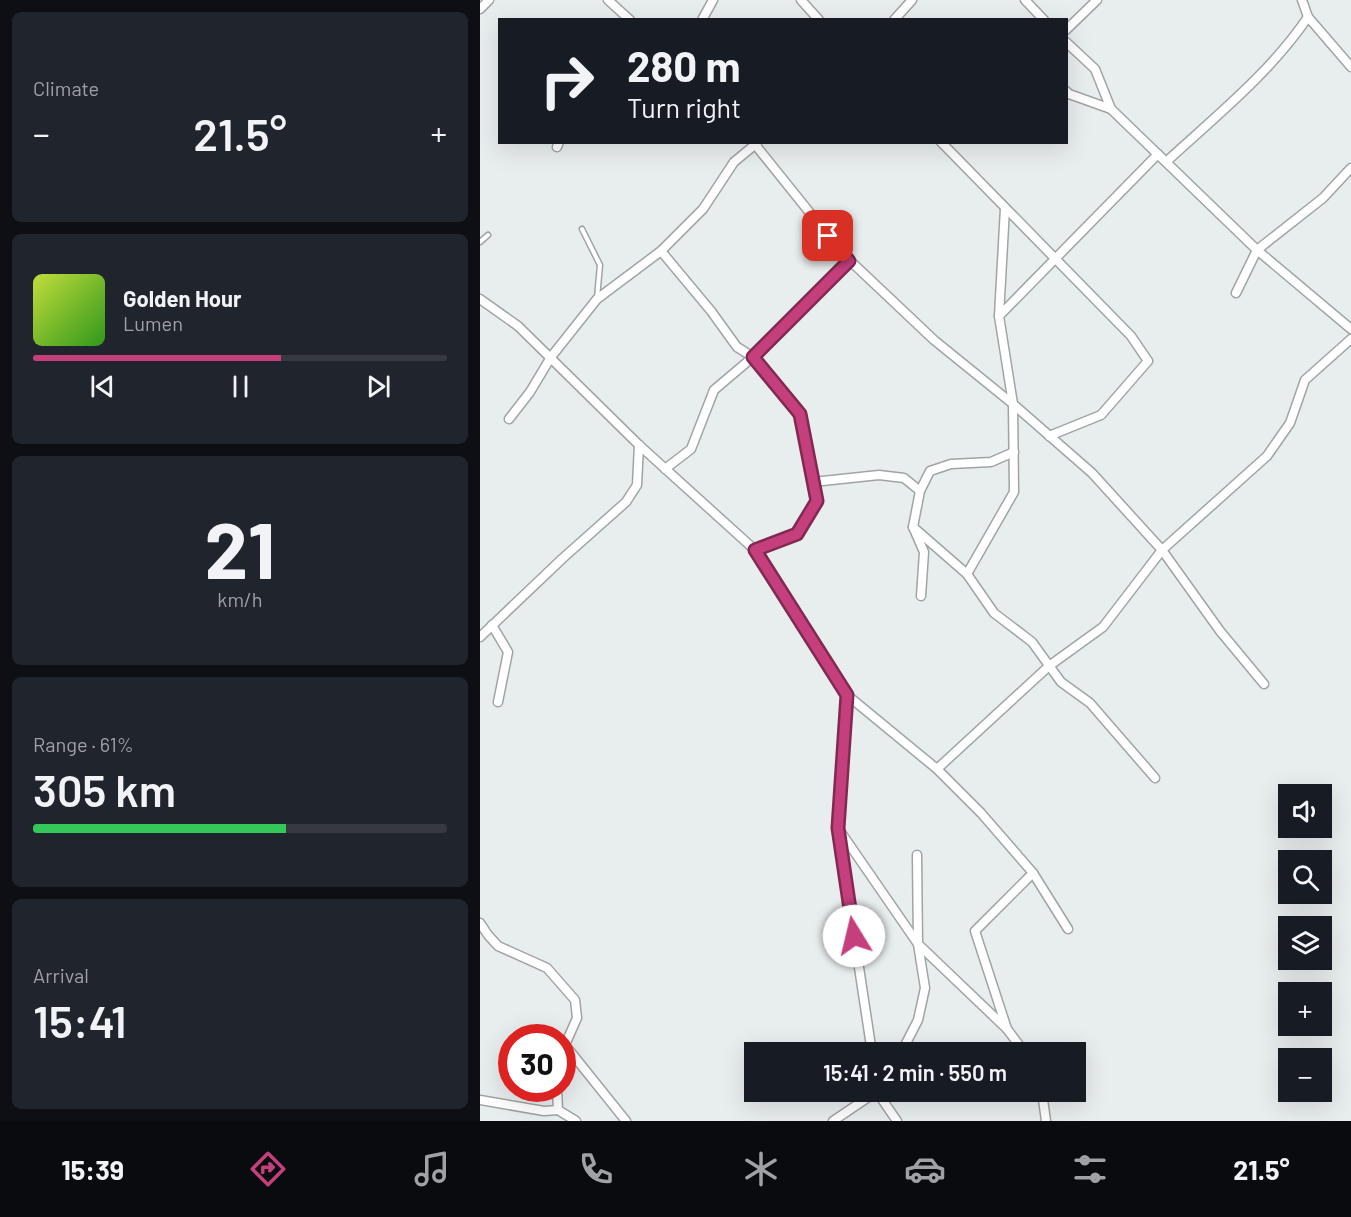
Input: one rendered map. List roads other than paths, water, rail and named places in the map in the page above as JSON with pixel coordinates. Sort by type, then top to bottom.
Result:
[{"type":"street","points":[[480,9],[489,0]]},
{"type":"street","points":[[608,0],[628,18]]},
{"type":"street","points":[[703,18],[712,0]]},
{"type":"street","points":[[801,0],[817,18]]},
{"type":"street","points":[[896,18],[912,0]]},
{"type":"street","points":[[1025,0],[1041,18]]},
{"type":"street","points":[[1068,28],[1097,0]]},
{"type":"street","points":[[1302,0],[1308,17],[1351,67]]},
{"type":"street","points":[[1166,162],[1255,80],[1290,44],[1308,17]]},
{"type":"street","points":[[1068,44],[1095,69],[1111,109]]},
{"type":"street","points":[[1068,93],[1111,109],[1257,250],[1351,329]]},
{"type":"street","points":[[509,419],[530,392],[551,357],[597,299],[661,251],[704,209],[734,162],[754,144]]},
{"type":"street","points":[[756,144],[849,261],[934,340],[1013,404],[1092,473],[1162,550],[1220,631],[1264,684]]},
{"type":"street","points":[[943,144],[1131,336],[1148,361],[1101,416],[1050,436]]},
{"type":"street","points":[[999,316],[1158,154]]},
{"type":"street","points":[[1236,293],[1257,250],[1323,198],[1351,168]]},
{"type":"street","points":[[967,574],[1014,492],[1013,404],[999,316],[1005,208]]},
{"type":"street","points":[[661,251],[711,311],[737,347],[753,357],[800,414],[817,501],[797,534],[755,550]]},
{"type":"street","points":[[665,469],[691,449],[714,390],[753,357],[849,261]]},
{"type":"street","points":[[480,299],[518,326],[639,445],[755,550],[847,695],[937,769],[981,813],[1033,873],[1068,929]]},
{"type":"street","points":[[937,769],[1050,666],[1103,627],[1162,550],[1267,456],[1290,423],[1305,380],[1351,339]]},
{"type":"street","points":[[480,637],[626,502],[637,485],[639,445]]},
{"type":"street","points":[[921,596],[924,552],[913,527],[920,491],[930,471],[951,464],[992,462],[1014,452]]},
{"type":"street","points":[[813,482],[879,475],[904,478],[920,491]]},
{"type":"street","points":[[913,527],[967,574],[994,613],[1032,642],[1061,682],[1090,703],[1155,778]]},
{"type":"street","points":[[492,624],[508,652],[498,702]]},
{"type":"street","points":[[847,695],[838,828],[870,1042]]},
{"type":"street","points":[[838,828],[918,944],[1007,1029],[1016,1042]]},
{"type":"street","points":[[907,1042],[918,1020],[925,988],[918,944],[917,855]]},
{"type":"street","points":[[1007,1029],[975,931],[1033,873]]},
{"type":"street","points":[[480,923],[498,946],[548,968],[575,1000],[577,1018],[574,1024]]},
{"type":"street","points":[[576,1061],[626,1121]]},
{"type":"street","points":[[480,1100],[558,1110],[576,1121]]},
{"type":"street","points":[[558,1102],[558,1110]]},
{"type":"street","points":[[833,1121],[862,1102]]},
{"type":"street","points":[[884,1102],[897,1121]]},
{"type":"street","points":[[1043,1102],[1046,1121]]},
{"type":"lane","points":[[582,229],[600,265],[597,299]]},
{"type":"lane","points":[[480,242],[488,235]]}]
